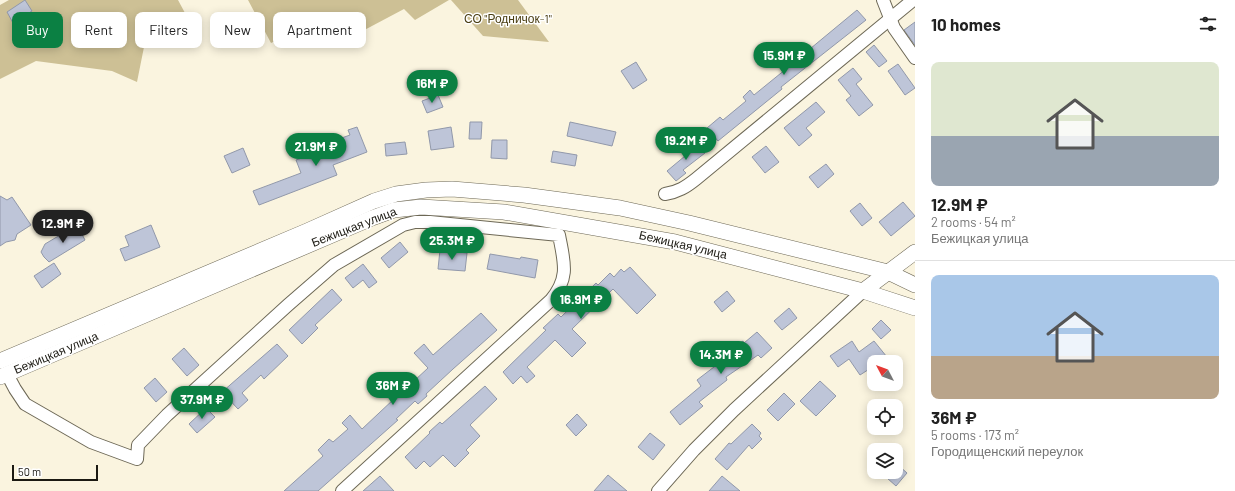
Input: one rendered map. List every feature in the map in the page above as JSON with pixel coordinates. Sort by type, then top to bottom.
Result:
[{"type":"main road","name":"Бежицкая улица","points":[[2,371],[374,201],[396,194],[426,190],[452,190],[524,195],[620,208],[689,223],[888,272],[915,285]]},
{"type":"main road","name":"Бежицкая улица","points":[[2,371],[372,218],[394,210],[422,207],[504,212],[641,235],[769,266],[863,291],[915,308]]},
{"type":"main road","points":[[863,291],[915,252]]},
{"type":"street","points":[[883,0],[894,28],[915,58]]},
{"type":"street","points":[[666,194],[684,188],[696,179],[913,0]]},
{"type":"street","points":[[2,371],[25,404],[91,442],[137,459],[138,445],[167,415],[292,301],[334,265],[403,225],[415,222],[430,222],[559,235],[564,264],[564,280],[558,292],[342,491]]},
{"type":"street","points":[[658,491],[694,450],[734,410],[863,291]]},
{"type":"green space","points":[[9,0],[178,0],[184,12],[135,12],[135,48],[144,48],[137,82],[112,71],[36,61],[0,79],[0,5]]},
{"type":"green space","points":[[248,0],[449,0],[415,20],[404,9],[366,29],[366,12],[273,12],[273,42],[271,43],[265,32],[265,12],[254,12]]},
{"type":"green space","name":"СО \"Родничок-1\"","points":[[451,0],[518,0],[549,42],[483,36]]},
{"type":"building","points":[[25,0],[32,11],[12,12],[12,21],[7,12]]},
{"type":"building","points":[[857,10],[866,20],[781,87],[782,89],[718,141],[707,128],[720,117],[723,120],[746,101],[743,97],[750,90],[754,95],[786,69],[776,57],[786,49],[795,59],[799,58]]},
{"type":"building","points":[[915,22],[915,45],[904,30]]},
{"type":"building","points":[[874,45],[887,61],[879,67],[866,52]]},
{"type":"building","points":[[636,62],[647,80],[633,89],[621,71]]},
{"type":"building","points":[[898,64],[915,88],[905,95],[888,71]]},
{"type":"building","points":[[853,68],[862,79],[856,84],[873,105],[859,116],[846,100],[851,96],[838,80]]},
{"type":"building","points":[[438,95],[443,107],[427,113],[422,101]]},
{"type":"building","points":[[816,102],[825,112],[806,128],[812,135],[799,146],[784,128]]},
{"type":"building","points":[[470,122],[482,122],[481,139],[469,139]]},
{"type":"building","points":[[570,122],[616,132],[612,146],[567,136]]},
{"type":"building","points":[[357,127],[367,152],[333,165],[337,175],[259,205],[253,191],[301,173],[296,160],[316,153],[313,146],[324,142],[325,144],[350,135],[348,130]]},
{"type":"building","points":[[451,127],[454,147],[431,150],[428,131]]},
{"type":"building","points":[[492,140],[507,140],[507,159],[491,158]]},
{"type":"building","points":[[405,142],[407,154],[386,156],[385,144]]},
{"type":"building","points":[[696,142],[705,153],[683,170],[686,173],[676,181],[667,171],[685,156],[683,153]]},
{"type":"building","points":[[766,146],[779,162],[765,173],[752,157]]},
{"type":"building","points":[[243,148],[250,165],[232,173],[224,156]]},
{"type":"building","points":[[553,151],[577,155],[575,166],[551,162]]},
{"type":"building","points":[[826,164],[834,174],[818,188],[809,177]]},
{"type":"building","points":[[0,196],[7,200],[12,197],[31,225],[17,234],[15,240],[6,242],[0,246]]},
{"type":"building","points":[[903,202],[915,216],[891,236],[879,222]]},
{"type":"building","points":[[860,203],[872,218],[862,226],[850,211]]},
{"type":"building","points":[[77,225],[85,240],[49,262],[41,252],[45,244]]},
{"type":"building","points":[[151,225],[160,247],[125,261],[120,249],[129,246],[125,236]]},
{"type":"building","points":[[400,242],[408,252],[389,268],[381,258]]},
{"type":"building","points":[[440,250],[467,253],[465,271],[438,269]]},
{"type":"building","points":[[490,254],[520,259],[521,257],[538,260],[535,278],[487,269]]},
{"type":"building","points":[[54,263],[61,274],[42,288],[34,276]]},
{"type":"building","points":[[363,264],[377,282],[369,288],[363,280],[353,288],[345,278]]},
{"type":"building","points":[[630,267],[656,295],[637,314],[613,289],[572,329],[586,343],[572,357],[555,340],[527,367],[535,376],[527,383],[521,376],[513,384],[503,372],[546,330],[543,328],[558,314],[561,317],[596,283],[598,285],[610,273],[614,277],[621,269],[624,272]]},
{"type":"building","points":[[332,289],[342,300],[315,325],[318,328],[302,344],[289,330]]},
{"type":"building","points":[[727,291],[735,301],[722,312],[714,302]]},
{"type":"building","points":[[789,308],[797,318],[782,330],[774,321]]},
{"type":"building","points":[[481,313],[497,330],[426,394],[427,396],[418,404],[415,401],[396,419],[398,420],[318,491],[284,491],[323,456],[318,450],[329,439],[333,442],[348,429],[342,423],[350,415],[362,429],[395,398],[393,396],[411,379],[414,381],[428,368],[414,353],[424,344],[433,355]]},
{"type":"building","points":[[881,320],[891,330],[881,339],[872,329]]},
{"type":"building","points":[[757,332],[772,348],[761,358],[758,355],[726,377],[727,380],[699,402],[703,406],[680,425],[670,412],[701,386],[697,380],[727,357],[725,354],[743,341],[744,343]]},
{"type":"building","points":[[852,341],[859,352],[874,341],[885,355],[867,355],[867,370],[860,375],[849,359],[838,367],[830,356]]},
{"type":"building","points":[[277,344],[288,356],[264,379],[261,375],[242,393],[248,400],[238,409],[222,392]]},
{"type":"building","points":[[184,348],[199,365],[187,376],[172,359]]},
{"type":"building","points":[[155,378],[167,392],[156,402],[144,388]]},
{"type":"building","points":[[820,381],[836,396],[816,416],[800,401]]},
{"type":"building","points":[[485,386],[497,399],[470,425],[480,436],[466,450],[469,453],[455,467],[443,455],[430,467],[424,461],[416,469],[405,457],[440,422],[442,424]]},
{"type":"building","points":[[784,393],[795,404],[778,421],[767,410]]},
{"type":"building","points":[[206,408],[215,417],[197,433],[189,424]]},
{"type":"building","points":[[577,414],[587,425],[576,436],[566,425]]},
{"type":"building","points":[[752,424],[761,433],[759,436],[762,439],[752,449],[749,445],[727,470],[715,459],[729,443],[731,444]]},
{"type":"building","points":[[650,433],[665,445],[653,460],[638,447]]},
{"type":"building","points":[[903,469],[907,473],[903,478]]},
{"type":"building","points":[[608,475],[627,491],[594,491]]},
{"type":"building","points":[[380,476],[394,491],[363,491]]},
{"type":"building","points":[[722,476],[740,491],[709,491]]},
{"type":"building","points":[[888,479],[902,479],[896,486]]}]
